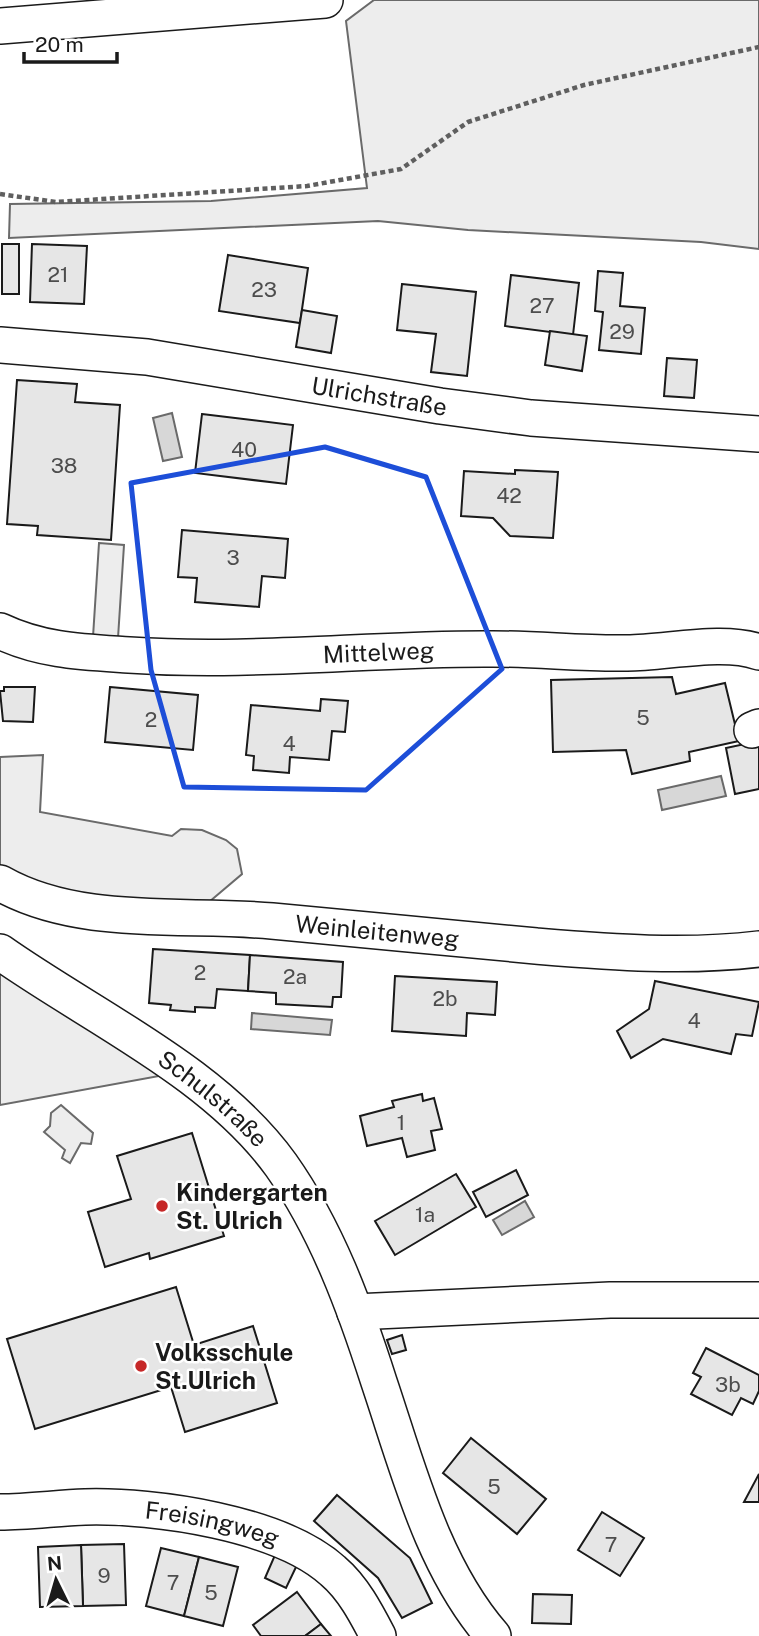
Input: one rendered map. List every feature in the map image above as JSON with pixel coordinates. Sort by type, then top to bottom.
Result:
[{"type":"street","points":[[0,26],[325,0]]},
{"type":"street","name":"Ulrichstraße","points":[[0,345],[147,357],[440,406],[531,418],[759,434]]},
{"type":"street","name":"Mittelweg","points":[[0,631],[23,642],[54,650],[167,658],[284,658],[485,649],[632,653],[737,647],[759,652]]},
{"type":"street","name":"Weinleitenweg","points":[[0,883],[55,904],[109,912],[269,920],[633,954],[707,954],[759,949]]},
{"type":"street","name":"Schulstraße","points":[[0,952],[207,1090],[243,1123],[281,1165],[335,1262],[355,1312],[407,1472],[429,1526],[457,1582],[493,1636]]},
{"type":"street","points":[[355,1312],[610,1300],[759,1300]]},
{"type":"street","name":"Freisingweg","points":[[0,1512],[121,1508],[202,1517],[252,1531],[309,1552],[334,1571],[352,1592],[378,1636]]},
{"type":"path","points":[[0,194],[56,202],[82,201],[307,186],[401,169],[468,122],[584,85],[759,47]]},
{"type":"highlighted area","points":[[325,447],[426,477],[502,669],[366,790],[184,787],[151,670],[131,483]]},
{"type":"shaded area","points":[[374,0],[759,0],[759,249],[701,242],[468,230],[378,221],[9,238],[10,204],[211,201],[367,188],[346,21]]},
{"type":"shaded area","points":[[172,413],[182,457],[163,461],[153,418]]},
{"type":"shaded area","points":[[99,543],[124,545],[118,638],[93,637]]},
{"type":"shaded area","points":[[43,755],[40,812],[172,836],[181,829],[202,830],[226,840],[237,849],[242,874],[209,902],[53,896],[0,875],[0,757]]},
{"type":"shaded area","points":[[721,776],[726,796],[662,810],[658,790]]},
{"type":"shaded area","points":[[8,969],[170,1074],[0,1105],[0,975]]},
{"type":"shaded area","points":[[252,1013],[332,1020],[330,1035],[251,1029]]},
{"type":"shaded area","points":[[61,1105],[93,1133],[91,1144],[81,1143],[70,1163],[62,1158],[65,1150],[44,1132],[50,1126],[51,1113]]},
{"type":"shaded area","points":[[525,1201],[534,1217],[502,1235],[493,1220]]},
{"type":"building","points":[[2,244],[19,244],[19,294],[2,294]]},
{"type":"building","points":[[32,244],[87,246],[84,304],[30,302]]},
{"type":"building","points":[[228,255],[308,268],[300,323],[219,311]]},
{"type":"building","points":[[598,271],[623,273],[620,306],[645,308],[641,354],[599,350],[603,312],[595,311]]},
{"type":"building","points":[[511,275],[579,283],[573,335],[505,326]]},
{"type":"building","points":[[402,284],[476,292],[467,376],[431,372],[436,334],[397,330]]},
{"type":"building","points":[[302,310],[337,316],[331,353],[296,347]]},
{"type":"building","points":[[550,331],[587,336],[582,371],[545,365]]},
{"type":"building","points":[[667,358],[697,360],[694,398],[664,396]]},
{"type":"building","points":[[17,380],[77,384],[75,402],[120,405],[111,540],[37,535],[38,526],[7,524]]},
{"type":"building","points":[[202,414],[293,425],[286,484],[195,473]]},
{"type":"building","points":[[515,470],[558,472],[553,538],[510,536],[493,518],[461,516],[464,471],[515,474]]},
{"type":"building","points":[[182,530],[288,539],[285,578],[262,576],[259,607],[195,602],[197,578],[178,577]]},
{"type":"building","points":[[672,677],[676,694],[725,683],[739,741],[689,752],[690,761],[632,774],[626,750],[553,752],[551,680]]},
{"type":"building","points":[[4,687],[35,687],[33,722],[3,721],[0,691],[4,691]]},
{"type":"building","points":[[110,687],[198,695],[193,750],[105,742]]},
{"type":"building","points":[[321,699],[348,701],[345,732],[332,731],[329,760],[290,757],[289,773],[253,770],[254,756],[246,755],[251,705],[320,711]]},
{"type":"building","points":[[759,741],[759,789],[735,794],[726,748]]},
{"type":"building","points":[[153,949],[250,955],[248,991],[217,989],[215,1008],[195,1007],[195,1012],[170,1010],[171,1005],[149,1003]]},
{"type":"building","points":[[250,955],[343,962],[341,997],[333,997],[332,1007],[276,1004],[276,993],[248,991]]},
{"type":"building","points":[[395,976],[497,982],[495,1015],[467,1013],[466,1036],[392,1031]]},
{"type":"building","points":[[655,981],[759,1002],[752,1036],[736,1034],[731,1054],[663,1039],[631,1058],[617,1031],[649,1009]]},
{"type":"building","points":[[422,1094],[423,1101],[434,1098],[442,1129],[431,1131],[435,1150],[407,1157],[402,1138],[367,1146],[360,1116],[394,1107],[392,1101]]},
{"type":"building","name":"Kindergarten St. Ulrich","points":[[192,1133],[224,1236],[150,1259],[149,1253],[105,1267],[88,1212],[131,1199],[117,1156]]},
{"type":"building","points":[[516,1170],[528,1195],[486,1217],[473,1192]]},
{"type":"building","points":[[456,1174],[476,1207],[395,1255],[375,1221]]},
{"type":"building","name":"Volksschule St.Ulrich","points":[[176,1287],[194,1345],[253,1326],[277,1403],[185,1432],[171,1387],[35,1429],[7,1339]]},
{"type":"building","points":[[402,1335],[406,1350],[392,1354],[387,1340]]},
{"type":"building","points":[[706,1348],[759,1375],[759,1391],[753,1404],[741,1398],[732,1415],[691,1394],[701,1377],[693,1373]]},
{"type":"building","points":[[471,1438],[546,1499],[517,1534],[443,1473]]},
{"type":"building","points":[[759,1474],[759,1502],[744,1502]]},
{"type":"building","points":[[337,1495],[410,1558],[432,1603],[402,1618],[378,1578],[314,1521]]},
{"type":"building","points":[[602,1512],[644,1538],[620,1576],[578,1550]]},
{"type":"building","points":[[124,1544],[126,1605],[83,1606],[81,1545]]},
{"type":"building","points":[[81,1545],[83,1606],[40,1607],[38,1547]]},
{"type":"building","points":[[161,1548],[199,1557],[184,1616],[146,1606]]},
{"type":"building","points":[[275,1555],[297,1565],[286,1588],[265,1578]]},
{"type":"building","points":[[199,1557],[238,1567],[223,1626],[184,1616]]},
{"type":"building","points":[[297,1592],[321,1624],[305,1636],[261,1636],[253,1625]]},
{"type":"building","points":[[533,1594],[572,1595],[571,1624],[532,1623]]},
{"type":"building","points":[[321,1624],[331,1636],[305,1636]]},
{"type":"place","name":"Kindergarten St. Ulrich","points":[[162,1206]]},
{"type":"place","name":"Volksschule St.Ulrich","points":[[141,1366]]}]
